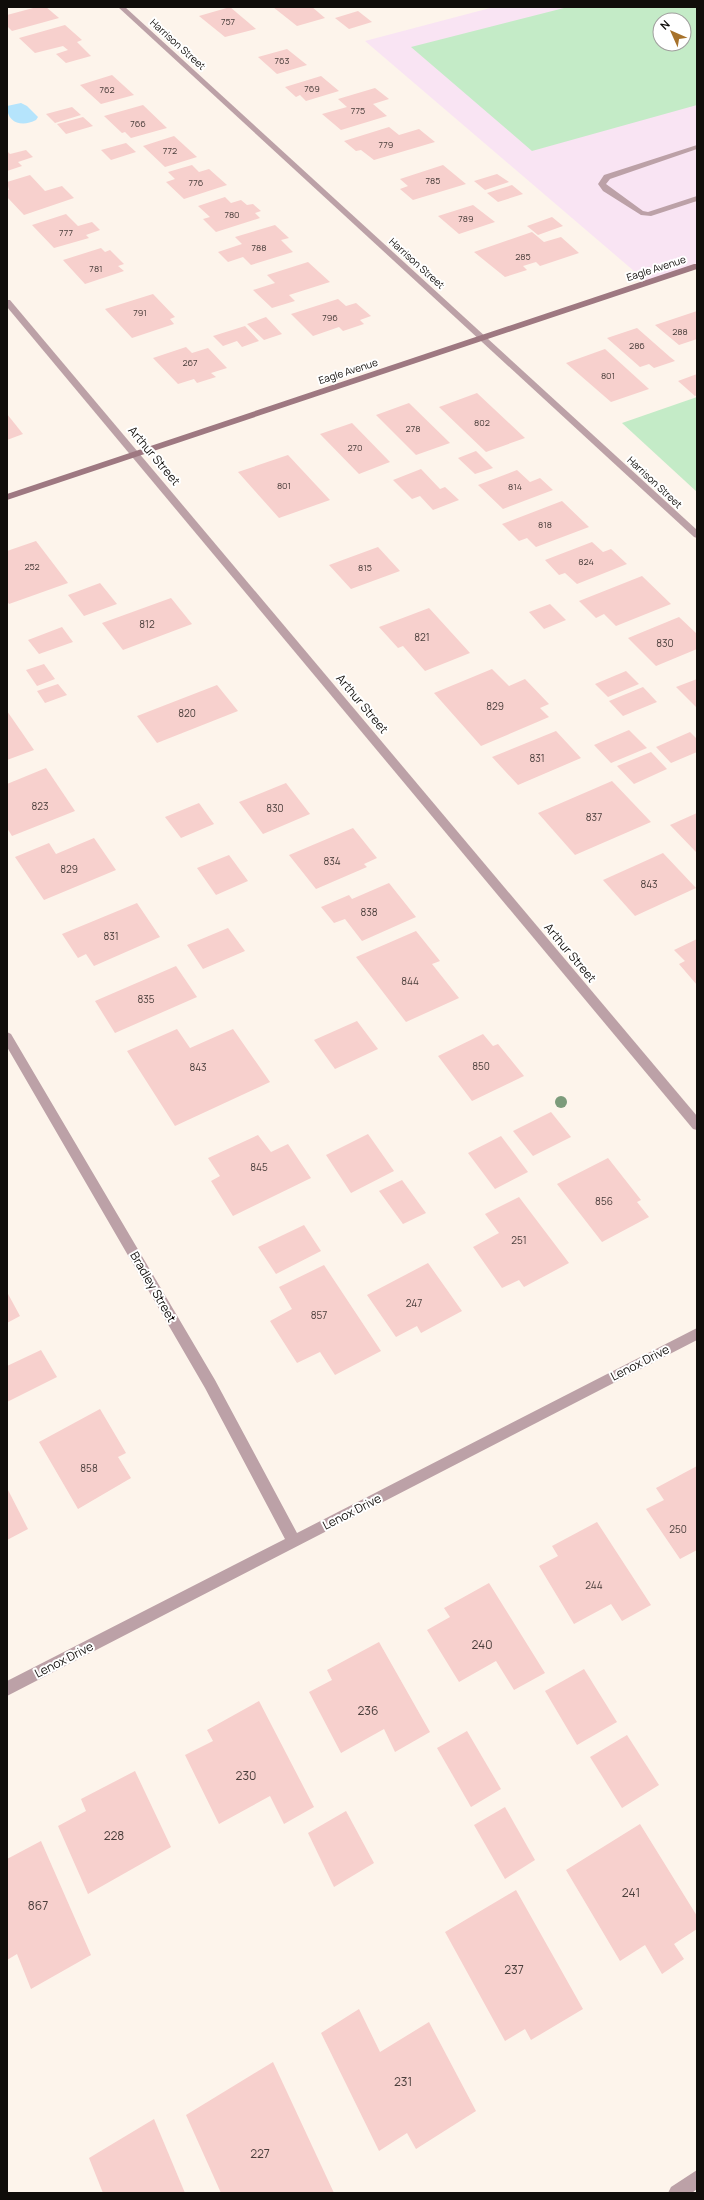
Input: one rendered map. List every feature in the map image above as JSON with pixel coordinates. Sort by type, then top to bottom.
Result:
[{"type":"street","name":"Harrison Street","points":[[121,7],[697,535]]},
{"type":"street","points":[[697,147],[607,177],[602,184],[606,189],[641,213],[648,214],[697,198]]},
{"type":"street","name":"Eagle Avenue","points":[[7,497],[697,266]]},
{"type":"street","name":"Arthur Street","points":[[7,302],[697,1125]]},
{"type":"street","name":"Bradley Street","points":[[7,1037],[210,1384],[294,1541]]},
{"type":"street","name":"Lenox Drive","points":[[7,1689],[697,1334]]},
{"type":"street","points":[[677,2193],[697,2179]]},
{"type":"shaded area","points":[[494,7],[697,7],[697,266],[648,283],[365,41]]},
{"type":"green space","points":[[568,7],[697,7],[697,105],[532,151],[411,47]]},
{"type":"green space","points":[[697,397],[697,492],[622,423]]},
{"type":"water","points":[[21,103],[27,106],[38,117],[36,120],[21,123],[10,117],[7,106]]},
{"type":"building","points":[[37,7],[46,7],[59,18],[12,31],[7,26],[7,15]]},
{"type":"building","points":[[230,7],[256,29],[225,37],[199,16]]},
{"type":"building","points":[[273,7],[312,7],[325,18],[297,26]]},
{"type":"building","points":[[358,11],[372,22],[349,29],[335,18]]},
{"type":"building","points":[[65,25],[82,40],[77,42],[91,56],[66,63],[56,54],[68,50],[63,46],[35,53],[19,38]]},
{"type":"building","points":[[287,49],[307,65],[277,74],[258,57]]},
{"type":"building","points":[[112,75],[134,95],[101,104],[80,85]]},
{"type":"building","points":[[321,76],[339,91],[306,101],[300,95],[296,97],[285,87]]},
{"type":"building","points":[[375,88],[389,99],[373,104],[387,116],[341,130],[322,114],[347,107],[338,99]]},
{"type":"building","points":[[143,105],[167,128],[131,138],[125,132],[122,133],[104,116]]},
{"type":"building","points":[[72,107],[81,115],[55,123],[46,114]]},
{"type":"building","points":[[83,117],[93,126],[66,134],[57,124]]},
{"type":"building","points":[[389,127],[399,135],[419,129],[435,142],[374,160],[361,150],[356,151],[344,141]]},
{"type":"building","points":[[174,136],[197,157],[165,167],[143,146]]},
{"type":"building","points":[[126,143],[136,152],[111,160],[101,150]]},
{"type":"building","points":[[26,150],[33,157],[18,162],[22,166],[7,171],[7,151],[10,154]]},
{"type":"building","points":[[192,165],[199,172],[209,169],[227,185],[184,199],[166,182],[175,179],[168,172]]},
{"type":"building","points":[[443,165],[466,184],[413,200],[400,189],[408,186],[400,179]]},
{"type":"building","points":[[497,174],[509,182],[485,190],[474,181]]},
{"type":"building","points":[[30,175],[45,191],[62,186],[74,198],[24,215],[7,197],[7,190],[9,190],[7,182]]},
{"type":"building","points":[[512,185],[523,194],[498,202],[487,193]]},
{"type":"building","points":[[225,197],[231,203],[241,200],[247,205],[253,204],[261,211],[255,213],[260,218],[216,232],[203,219],[210,217],[198,206]]},
{"type":"building","points":[[473,205],[495,222],[459,234],[438,216]]},
{"type":"building","points":[[66,214],[78,226],[92,222],[100,230],[86,235],[89,238],[54,248],[32,225]]},
{"type":"building","points":[[552,217],[563,226],[538,235],[527,226]]},
{"type":"building","points":[[275,225],[289,238],[281,240],[293,252],[251,265],[243,257],[228,262],[218,252],[242,244],[235,237]]},
{"type":"building","points":[[532,232],[544,242],[561,237],[579,253],[540,266],[536,262],[523,266],[527,270],[505,277],[474,252]]},
{"type":"building","points":[[101,248],[105,252],[110,250],[124,264],[118,266],[124,271],[85,284],[63,260]]},
{"type":"building","points":[[308,262],[330,282],[289,295],[295,301],[272,308],[253,290],[275,283],[267,275]]},
{"type":"building","points":[[153,294],[175,317],[170,319],[174,324],[132,338],[105,309]]},
{"type":"building","points":[[338,299],[346,306],[356,303],[371,316],[360,320],[364,324],[343,331],[339,327],[313,336],[291,314]]},
{"type":"building","points":[[697,311],[697,339],[679,345],[655,325]]},
{"type":"building","points":[[266,317],[282,334],[264,340],[247,324]]},
{"type":"building","points":[[245,326],[259,341],[242,347],[237,341],[223,346],[213,336]]},
{"type":"building","points":[[637,328],[675,361],[654,368],[649,364],[640,367],[607,338]]},
{"type":"building","points":[[186,347],[192,353],[208,348],[227,368],[211,373],[216,377],[197,383],[194,379],[178,384],[153,358]]},
{"type":"building","points":[[605,349],[649,389],[611,402],[566,363]]},
{"type":"building","points":[[697,374],[697,395],[695,396],[678,381]]},
{"type":"building","points":[[477,393],[525,438],[486,452],[439,407]]},
{"type":"building","points":[[409,403],[450,443],[416,455],[376,415]]},
{"type":"building","points":[[7,414],[23,434],[7,440]]},
{"type":"building","points":[[352,423],[390,462],[359,474],[320,434]]},
{"type":"building","points":[[476,451],[493,468],[475,474],[458,458]]},
{"type":"building","points":[[288,455],[330,500],[279,518],[238,472]]},
{"type":"building","points":[[421,469],[440,489],[445,487],[459,500],[433,510],[420,496],[412,499],[393,480]]},
{"type":"building","points":[[517,470],[530,482],[540,478],[553,490],[503,509],[478,485]]},
{"type":"building","points":[[562,501],[589,527],[536,547],[527,538],[519,541],[502,524]]},
{"type":"building","points":[[36,541],[68,583],[9,604],[7,601],[7,551]]},
{"type":"building","points":[[592,542],[603,552],[611,549],[627,564],[577,584],[565,573],[559,575],[545,560]]},
{"type":"building","points":[[378,547],[400,571],[351,589],[329,565]]},
{"type":"building","points":[[642,576],[671,604],[616,626],[604,614],[596,618],[579,601]]},
{"type":"building","points":[[100,583],[117,604],[84,616],[68,595]]},
{"type":"building","points":[[171,598],[192,624],[123,650],[102,623]]},
{"type":"building","points":[[550,604],[566,620],[544,629],[529,612]]},
{"type":"building","points":[[429,608],[470,653],[425,671],[403,646],[398,648],[379,627]]},
{"type":"building","points":[[679,617],[697,634],[697,649],[656,666],[628,638]]},
{"type":"building","points":[[62,627],[73,642],[39,654],[28,640]]},
{"type":"building","points":[[44,664],[55,679],[37,686],[26,670]]},
{"type":"building","points":[[492,669],[509,686],[525,679],[549,704],[540,708],[549,717],[481,746],[434,693]]},
{"type":"building","points":[[626,671],[639,684],[608,697],[595,684]]},
{"type":"building","points":[[697,679],[697,708],[676,687]]},
{"type":"building","points":[[58,684],[67,695],[45,703],[37,691]]},
{"type":"building","points":[[217,685],[238,711],[157,743],[137,716]]},
{"type":"building","points":[[643,687],[657,702],[623,716],[609,701]]},
{"type":"building","points":[[7,711],[34,750],[7,760]]},
{"type":"building","points":[[629,730],[647,748],[611,763],[594,745]]},
{"type":"building","points":[[556,731],[581,758],[518,785],[492,757]]},
{"type":"building","points":[[690,732],[697,739],[697,752],[671,763],[656,747]]},
{"type":"building","points":[[651,752],[667,769],[634,784],[617,766]]},
{"type":"building","points":[[46,768],[75,811],[12,836],[7,828],[7,784]]},
{"type":"building","points":[[612,781],[651,822],[575,855],[538,813]]},
{"type":"building","points":[[286,783],[310,814],[263,834],[239,802]]},
{"type":"building","points":[[199,803],[214,824],[181,838],[165,817]]},
{"type":"building","points":[[697,813],[697,853],[670,825]]},
{"type":"building","points":[[353,828],[377,858],[364,864],[367,867],[316,889],[289,855]]},
{"type":"building","points":[[94,838],[116,870],[44,900],[15,857],[49,843],[56,854]]},
{"type":"building","points":[[663,853],[696,888],[635,916],[603,880]]},
{"type":"building","points":[[229,855],[248,881],[216,895],[197,868]]},
{"type":"building","points":[[389,883],[416,917],[362,941],[345,919],[334,923],[321,907],[349,895],[352,899]]},
{"type":"building","points":[[137,903],[160,937],[94,966],[86,954],[78,958],[62,934]]},
{"type":"building","points":[[228,928],[245,951],[203,969],[187,945]]},
{"type":"building","points":[[416,931],[440,961],[432,964],[459,998],[406,1022],[356,957]]},
{"type":"building","points":[[697,939],[697,985],[679,964],[685,961],[674,950]]},
{"type":"building","points":[[176,966],[197,997],[115,1033],[95,1001]]},
{"type":"building","points":[[357,1021],[378,1049],[335,1069],[314,1040]]},
{"type":"building","points":[[177,1029],[190,1048],[233,1029],[270,1082],[175,1126],[127,1051]]},
{"type":"building","points":[[483,1034],[493,1046],[498,1044],[524,1076],[472,1101],[438,1056]]},
{"type":"building","points":[[551,1112],[571,1137],[533,1156],[513,1131]]},
{"type":"building","points":[[368,1134],[394,1171],[351,1193],[326,1155]]},
{"type":"building","points":[[258,1135],[271,1152],[288,1144],[311,1178],[233,1216],[211,1181],[220,1176],[208,1158]]},
{"type":"building","points":[[501,1136],[528,1172],[495,1189],[468,1153]]},
{"type":"building","points":[[608,1158],[641,1200],[637,1202],[649,1217],[602,1242],[557,1184]]},
{"type":"building","points":[[402,1180],[426,1213],[403,1224],[379,1191]]},
{"type":"building","points":[[519,1197],[569,1263],[524,1287],[519,1280],[502,1288],[473,1247],[499,1233],[485,1214]]},
{"type":"building","points":[[304,1225],[321,1251],[276,1274],[258,1247]]},
{"type":"building","points":[[428,1263],[462,1311],[421,1333],[417,1326],[396,1337],[367,1295]]},
{"type":"building","points":[[324,1265],[381,1351],[335,1375],[320,1352],[297,1363],[270,1321],[292,1309],[279,1287]]},
{"type":"building","points":[[7,1292],[20,1316],[7,1323]]},
{"type":"building","points":[[41,1350],[57,1377],[7,1402],[7,1366]]},
{"type":"building","points":[[100,1409],[126,1453],[118,1457],[131,1478],[78,1509],[39,1442]]},
{"type":"building","points":[[697,1466],[697,1550],[680,1559],[646,1509],[664,1500],[656,1488]]},
{"type":"building","points":[[7,1488],[28,1529],[7,1540]]},
{"type":"building","points":[[597,1522],[651,1605],[622,1621],[611,1604],[574,1624],[539,1566],[558,1556],[552,1546]]},
{"type":"building","points":[[489,1583],[545,1673],[514,1690],[496,1661],[459,1682],[427,1630],[450,1617],[444,1608]]},
{"type":"building","points":[[379,1642],[430,1732],[395,1752],[384,1729],[341,1753],[309,1692],[332,1680],[327,1670]]},
{"type":"building","points":[[584,1669],[617,1722],[577,1745],[545,1691]]},
{"type":"building","points":[[259,1701],[314,1807],[284,1824],[270,1796],[219,1824],[185,1755],[213,1741],[207,1730]]},
{"type":"building","points":[[467,1731],[501,1789],[471,1807],[437,1748]]},
{"type":"building","points":[[627,1735],[659,1785],[622,1808],[590,1757]]},
{"type":"building","points":[[135,1771],[171,1847],[88,1894],[58,1826],[86,1811],[81,1799]]},
{"type":"building","points":[[505,1807],[535,1860],[505,1879],[474,1825]]},
{"type":"building","points":[[346,1811],[374,1863],[334,1887],[308,1833]]},
{"type":"building","points":[[640,1824],[697,1916],[697,1929],[674,1944],[684,1959],[662,1974],[645,1945],[620,1961],[566,1870]]},
{"type":"building","points":[[41,1841],[91,1955],[31,1989],[17,1954],[7,1960],[7,1859]]},
{"type":"building","points":[[516,1890],[583,2009],[531,2040],[525,2029],[505,2041],[445,1932]]},
{"type":"building","points":[[359,2009],[380,2052],[429,2022],[476,2111],[416,2149],[407,2133],[379,2151],[321,2033]]},
{"type":"building","points":[[273,2062],[334,2193],[221,2193],[186,2115]]},
{"type":"building","points":[[154,2119],[185,2193],[103,2193],[89,2158]]}]
